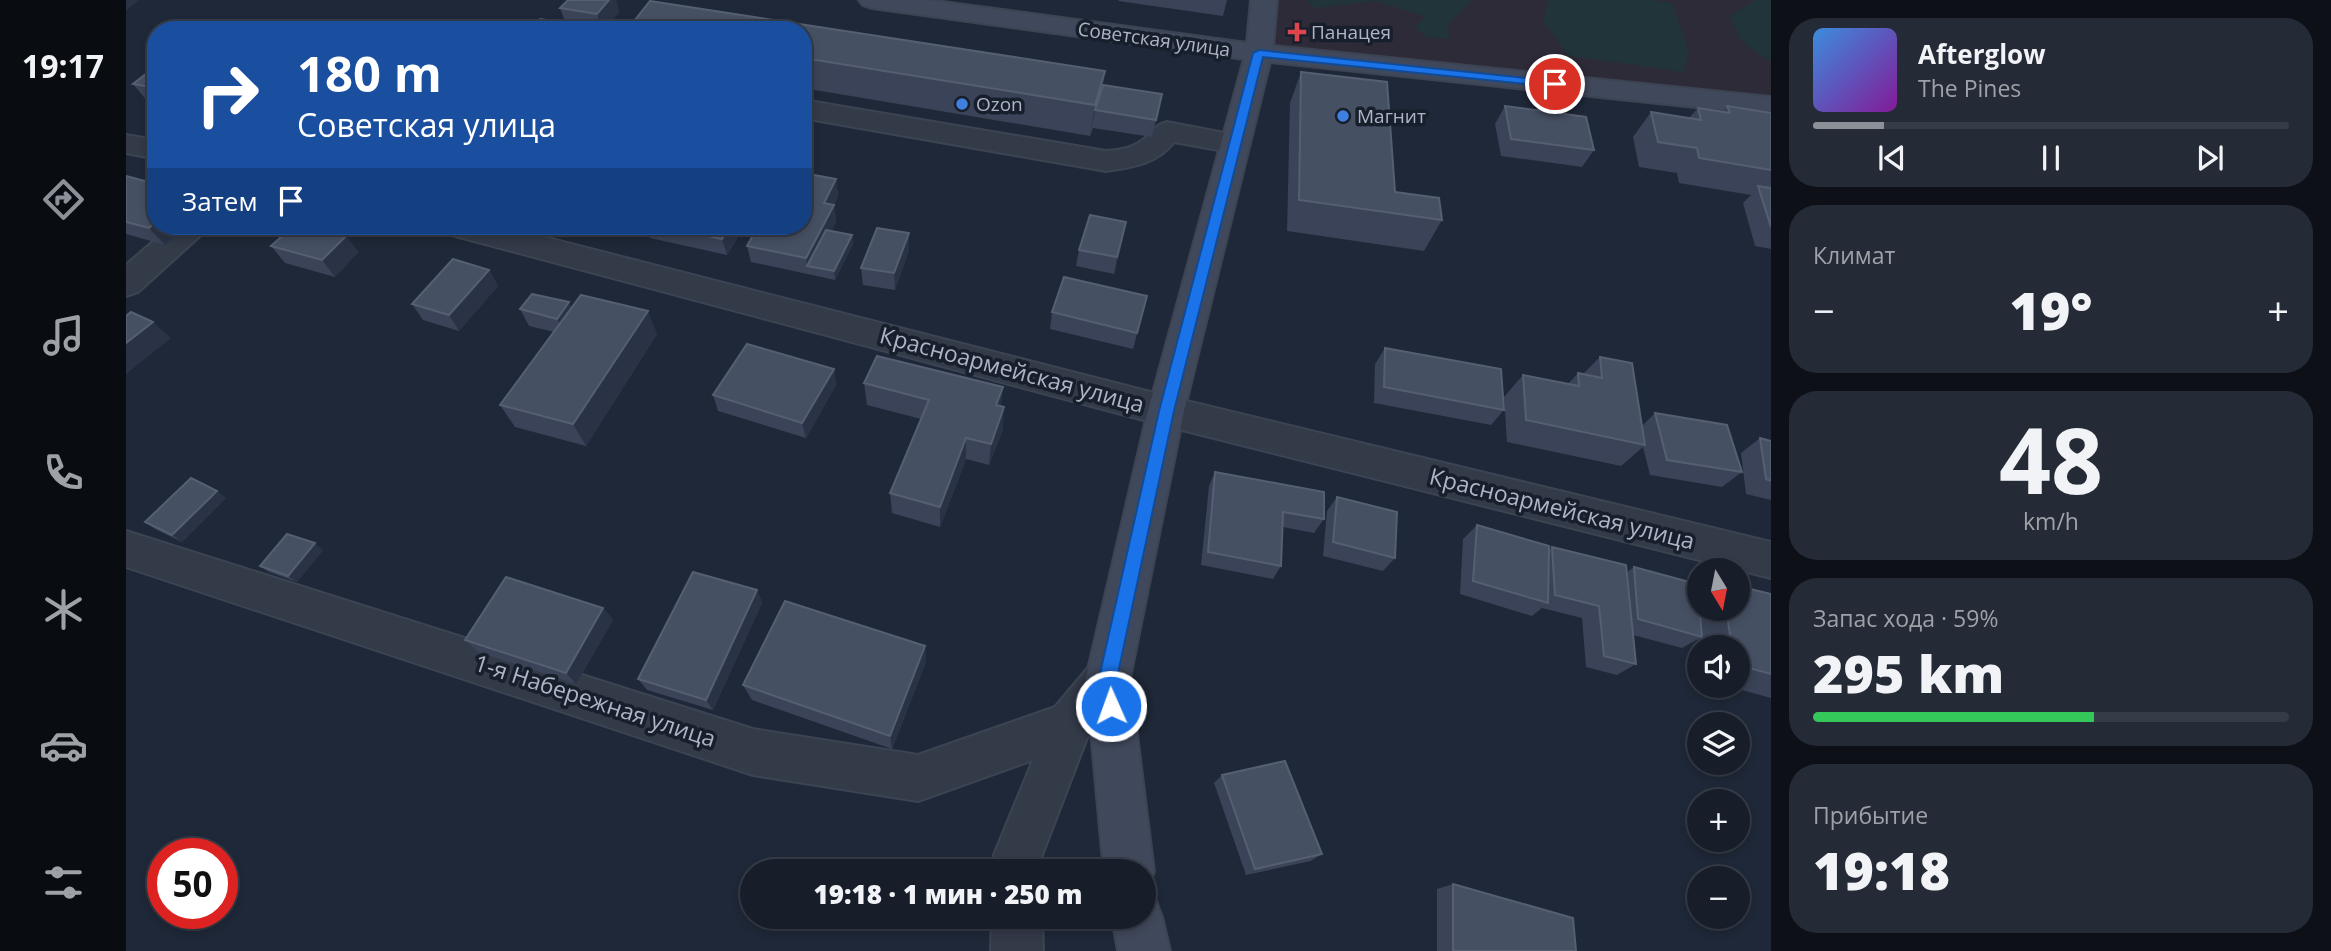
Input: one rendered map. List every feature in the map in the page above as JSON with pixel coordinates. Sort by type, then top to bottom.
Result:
[{"type":"main road","name":"Советская улица","points":[[872,0],[1259,53],[1771,106]]},
{"type":"main road","points":[[1128,859],[1108,678],[1166,411],[1259,53],[1264,0]]},
{"type":"main road","points":[[1139,929],[1144,951]]},
{"type":"street","points":[[812,111],[1106,161],[1133,157],[1154,149],[1167,131],[1235,144]]},
{"type":"street","points":[[126,144],[147,148]]},
{"type":"street","points":[[126,284],[181,235]]},
{"type":"street","name":"Красноармейская улица","points":[[493,235],[1166,411],[1771,560]]},
{"type":"street","name":"1-я Набережная улица","points":[[126,549],[753,752],[918,778],[1070,724]]},
{"type":"street","points":[[1018,859],[1070,724],[1108,678]]},
{"type":"street","points":[[1017,929],[1017,951]]},
{"type":"shaded area","points":[[1264,0],[1771,0],[1771,106],[1259,53]]},
{"type":"green space","points":[[1308,0],[1472,0],[1448,25],[1449,39],[1426,37],[1414,27],[1426,17],[1376,1],[1313,8]]},
{"type":"green space","points":[[1548,0],[1653,0],[1672,3],[1689,53],[1684,72],[1570,56],[1543,22]]},
{"type":"green space","points":[[1756,0],[1771,0],[1771,62],[1741,41],[1730,16]]},
{"type":"building","points":[[568,0],[609,0],[597,14],[560,8]]},
{"type":"building","points":[[650,1],[780,21],[634,21]]},
{"type":"building","points":[[812,26],[1105,71],[1095,105],[812,59]]},
{"type":"building","points":[[1301,72],[1387,82],[1395,192],[1439,198],[1442,220],[1299,200]]},
{"type":"building","points":[[147,73],[147,86],[133,84]]},
{"type":"building","points":[[1103,85],[1162,94],[1156,120],[1095,110]]},
{"type":"building","points":[[1505,106],[1586,117],[1594,150],[1511,139]]},
{"type":"building","points":[[1727,106],[1771,113],[1771,170],[1699,158],[1697,148],[1658,142],[1651,112],[1701,120],[1698,108],[1730,113]]},
{"type":"building","points":[[812,175],[836,179],[824,203],[834,205],[806,258],[747,246],[753,235],[812,235]]},
{"type":"building","points":[[126,176],[147,182],[147,227],[126,222]]},
{"type":"building","points":[[1758,186],[1771,188],[1771,227]]},
{"type":"building","points":[[1090,215],[1126,222],[1117,257],[1079,250]]},
{"type":"building","points":[[877,228],[909,233],[894,273],[861,268]]},
{"type":"building","points":[[826,230],[852,235],[834,271],[807,266]]},
{"type":"building","points":[[283,235],[346,236],[322,260],[271,246]]},
{"type":"building","points":[[704,235],[724,235],[722,239]]},
{"type":"building","points":[[453,259],[489,270],[449,315],[412,304]]},
{"type":"building","points":[[1064,277],[1147,296],[1137,333],[1052,312]]},
{"type":"building","points":[[532,294],[569,302],[557,319],[520,309]]},
{"type":"building","points":[[581,295],[648,311],[573,424],[500,405]]},
{"type":"building","points":[[131,312],[153,322],[126,343],[126,316]]},
{"type":"building","points":[[747,344],[834,369],[802,423],[713,395]]},
{"type":"building","points":[[1385,348],[1501,369],[1504,410],[1384,387]]},
{"type":"building","points":[[877,356],[1003,387],[996,405],[1004,407],[991,444],[966,438],[940,507],[890,493],[929,400],[864,383]]},
{"type":"building","points":[[1600,357],[1632,363],[1645,445],[1526,420],[1523,375],[1579,386],[1578,373],[1602,378]]},
{"type":"building","points":[[1655,413],[1727,425],[1742,472],[1667,460]]},
{"type":"building","points":[[1760,438],[1771,441],[1771,481],[1766,479]]},
{"type":"building","points":[[1215,472],[1324,492],[1324,519],[1283,512],[1281,566],[1208,552]]},
{"type":"building","points":[[191,478],[217,491],[172,535],[145,522]]},
{"type":"building","points":[[1337,497],[1397,512],[1395,558],[1333,542]]},
{"type":"building","points":[[1477,525],[1549,546],[1548,603],[1473,581]]},
{"type":"building","points":[[287,534],[315,543],[288,576],[260,566]]},
{"type":"building","points":[[1552,547],[1626,565],[1636,664],[1604,656],[1599,606],[1555,595]]},
{"type":"building","points":[[1634,567],[1687,581],[1687,621],[1700,621],[1702,635],[1695,635],[1638,619]]},
{"type":"building","points":[[693,572],[757,590],[706,700],[638,679]]},
{"type":"building","points":[[506,577],[603,608],[566,673],[465,640]]},
{"type":"building","points":[[1750,589],[1771,594],[1771,674],[1750,668],[1750,635],[1730,635],[1728,621],[1750,621]]},
{"type":"building","points":[[785,601],[925,646],[890,736],[743,685]]},
{"type":"building","points":[[1285,761],[1322,854],[1255,869],[1222,775]]},
{"type":"building","points":[[1453,884],[1573,918],[1576,951],[1453,951]]},
{"type":"place","name":"Панацея","points":[[1297,32]]},
{"type":"place","name":"Ozon","points":[[962,104]]},
{"type":"place","name":"Магнит","points":[[1343,116]]},
{"type":"route","points":[[1111,706],[1108,678],[1166,411],[1259,53],[1555,84]]}]
